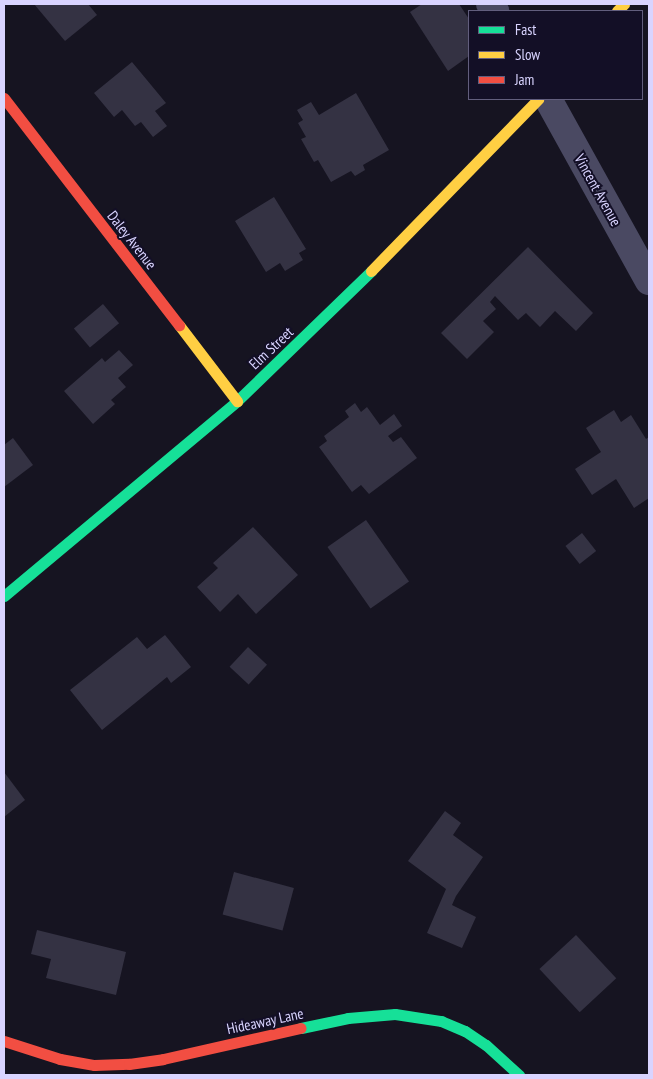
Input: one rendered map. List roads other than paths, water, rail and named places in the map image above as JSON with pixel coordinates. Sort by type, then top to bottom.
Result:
[{"type":"street","name":"Daley Avenue","points":[[4,98],[237,400]]},
{"type":"street","name":"Elm Street","points":[[4,596],[237,400],[312,331],[537,100]]},
{"type":"street","name":"Vincent Avenue","points":[[549,100],[649,281]]},
{"type":"street","name":"Hideaway Lane","points":[[4,1041],[60,1060],[94,1065],[129,1064],[162,1059],[348,1018],[395,1014],[441,1021],[465,1031],[486,1045],[519,1075]]}]
